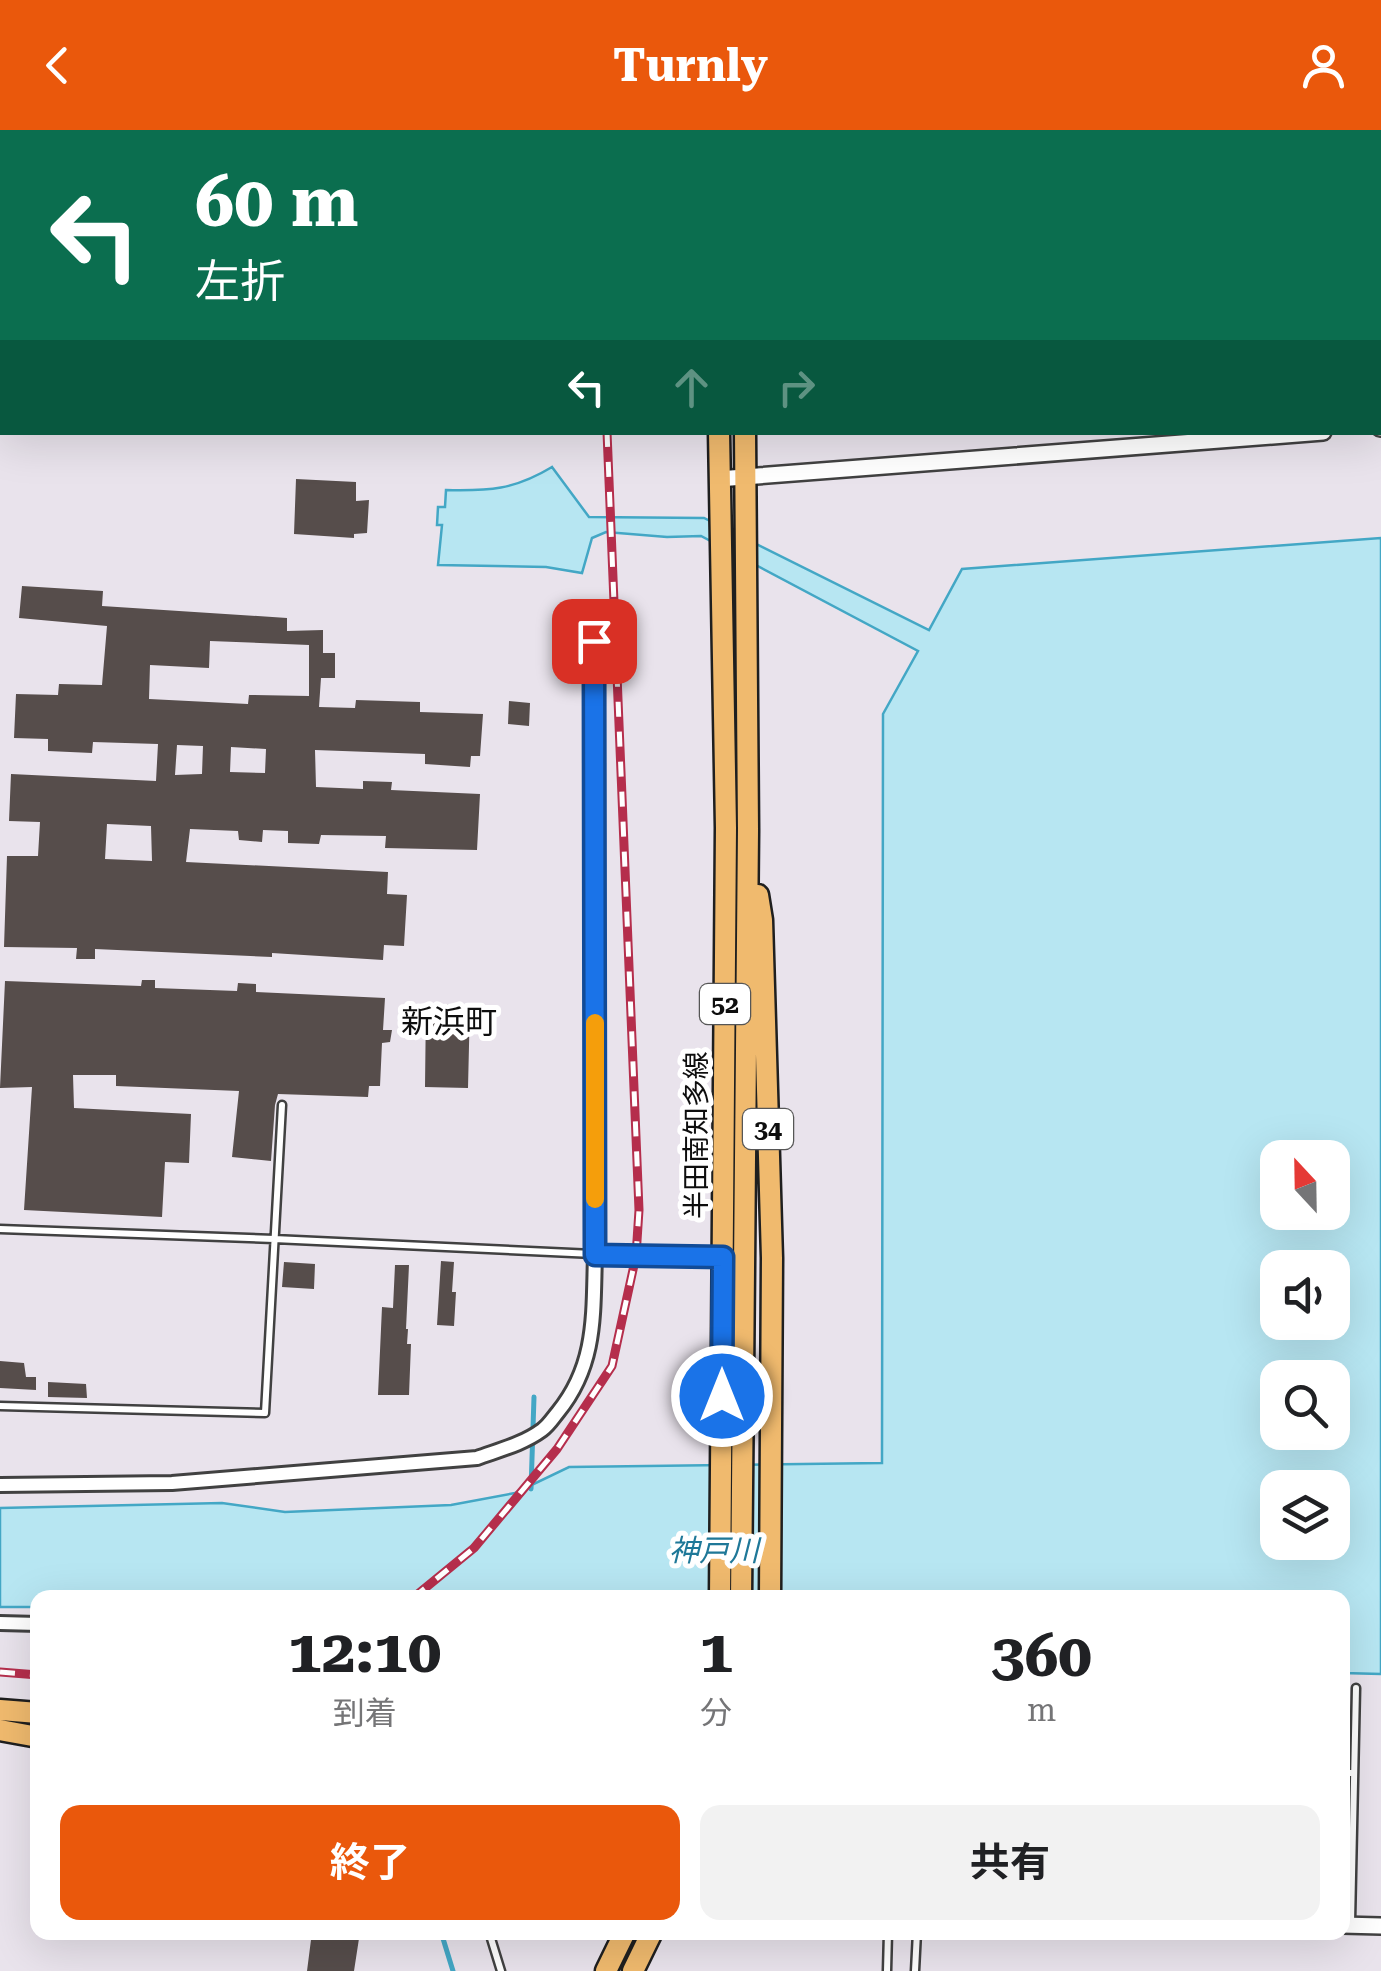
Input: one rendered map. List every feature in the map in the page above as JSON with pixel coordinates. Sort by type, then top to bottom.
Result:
[{"type":"main road","name":"半田南知多線","points":[[719,435],[726,828],[723,1257],[741,1590]]},
{"type":"main road","name":"半田南知多線","points":[[721,1590],[745,1257],[745,435]]},
{"type":"main road","name":"34","points":[[748,830],[762,920],[772,1258],[770,1590]]},
{"type":"main road","points":[[0,1710],[30,1713]]},
{"type":"main road","points":[[0,1727],[30,1727]]},
{"type":"main road","points":[[0,1727],[30,1734]]},
{"type":"main road","points":[[606,1971],[620,1940]]},
{"type":"main road","points":[[633,1971],[648,1940]]},
{"type":"street","points":[[718,480],[1285,435]]},
{"type":"street","points":[[0,1485],[172,1483],[477,1458],[545,1428],[567,1401],[585,1368],[592,1334],[595,1255],[594,641]]},
{"type":"street","points":[[0,1624],[30,1624]]},
{"type":"street","points":[[1350,1925],[1381,1926]]},
{"type":"lane","points":[[0,1406],[265,1413],[282,1105]]},
{"type":"lane","points":[[0,1229],[595,1255],[745,1257]]},
{"type":"lane","points":[[1350,1849],[1356,1688]]},
{"type":"lane","points":[[491,1940],[500,1971]]},
{"type":"lane","points":[[886,1971],[888,1940]]},
{"type":"lane","points":[[915,1971],[917,1940]]},
{"type":"shaded area","points":[[0,435],[1381,435],[1381,538],[963,569],[883,714],[882,1463],[569,1467],[515,1493],[451,1505],[285,1512],[222,1503],[0,1508]]},
{"type":"shaded area","points":[[0,1607],[30,1607],[30,1940],[1350,1940],[1350,1672],[1381,1673],[1381,1971],[0,1971]]},
{"type":"water","name":"神戸川","points":[[552,467],[589,517],[704,518],[929,630],[962,569],[1381,538],[1381,1674],[1350,1673],[1350,1590],[30,1590],[30,1607],[0,1607],[0,1508],[222,1503],[285,1512],[451,1505],[515,1493],[569,1467],[882,1463],[883,714],[918,651],[701,536],[606,532],[592,538],[582,573],[546,567],[438,565],[442,525],[437,525],[438,507],[445,507],[446,490],[501,488]]},
{"type":"building","points":[[296,479],[356,482],[356,501],[369,500],[367,533],[354,534],[354,538],[294,534]]},
{"type":"building","points":[[22,586],[103,591],[102,606],[287,618],[287,631],[323,630],[323,653],[335,653],[335,678],[321,678],[319,707],[355,708],[356,700],[420,702],[420,712],[483,714],[480,756],[471,756],[470,767],[425,764],[425,754],[315,750],[316,787],[363,789],[363,781],[392,782],[391,790],[480,794],[477,850],[385,848],[386,836],[321,835],[319,844],[288,843],[288,831],[263,830],[262,842],[239,840],[238,831],[190,829],[186,862],[388,872],[387,894],[407,895],[404,946],[384,945],[383,960],[95,949],[95,959],[76,959],[77,948],[4,947],[7,856],[38,856],[40,822],[9,821],[11,774],[156,781],[158,744],[93,742],[92,753],[48,751],[48,739],[14,738],[16,694],[58,695],[59,684],[102,685],[107,626],[19,618]],"holes":[[[210,641],[309,645],[309,696],[249,695],[248,704],[149,699],[150,665],[209,668]],[[177,745],[203,746],[202,774],[175,775]],[[231,747],[266,749],[265,773],[230,772]],[[107,824],[151,826],[152,861],[105,859]]]},
{"type":"building","points":[[509,701],[530,703],[529,726],[508,724]]},
{"type":"building","points":[[142,980],[155,980],[155,988],[237,991],[238,983],[256,984],[256,992],[385,998],[383,1030],[392,1030],[390,1042],[382,1043],[380,1086],[369,1086],[368,1097],[278,1094],[271,1161],[232,1157],[239,1091],[116,1086],[116,1075],[73,1075],[74,1108],[191,1114],[189,1163],[165,1162],[162,1217],[24,1210],[32,1087],[0,1088],[5,981],[141,986]]},
{"type":"building","points":[[426,1004],[470,1004],[468,1088],[425,1087]]},
{"type":"building","points":[[441,1261],[454,1262],[454,1326],[437,1325]]},
{"type":"building","points":[[284,1262],[315,1264],[314,1289],[282,1287]]},
{"type":"building","points":[[395,1265],[409,1265],[409,1395],[378,1395],[382,1307],[393,1308]]},
{"type":"building","points":[[0,1361],[24,1363],[26,1377],[36,1377],[36,1390],[0,1388]]},
{"type":"building","points":[[48,1382],[86,1384],[87,1398],[48,1397]]},
{"type":"building","points":[[311,1940],[359,1940],[354,1971],[307,1971]]},
{"type":"waterway","points":[[531,1489],[534,1397]]},
{"type":"waterway","points":[[443,1940],[453,1971]]},
{"type":"railway","points":[[423,1590],[474,1548],[557,1449],[612,1366],[636,1256],[639,1210],[607,435]]},
{"type":"railway","points":[[0,1672],[30,1674]]},
{"type":"slow traffic","points":[[595,1023],[595,1199]]},
{"type":"district","name":"新浜町","points":[[449,1022]]},
{"type":"route","points":[[594,641],[595,1255],[723,1257],[722,1396]]}]
